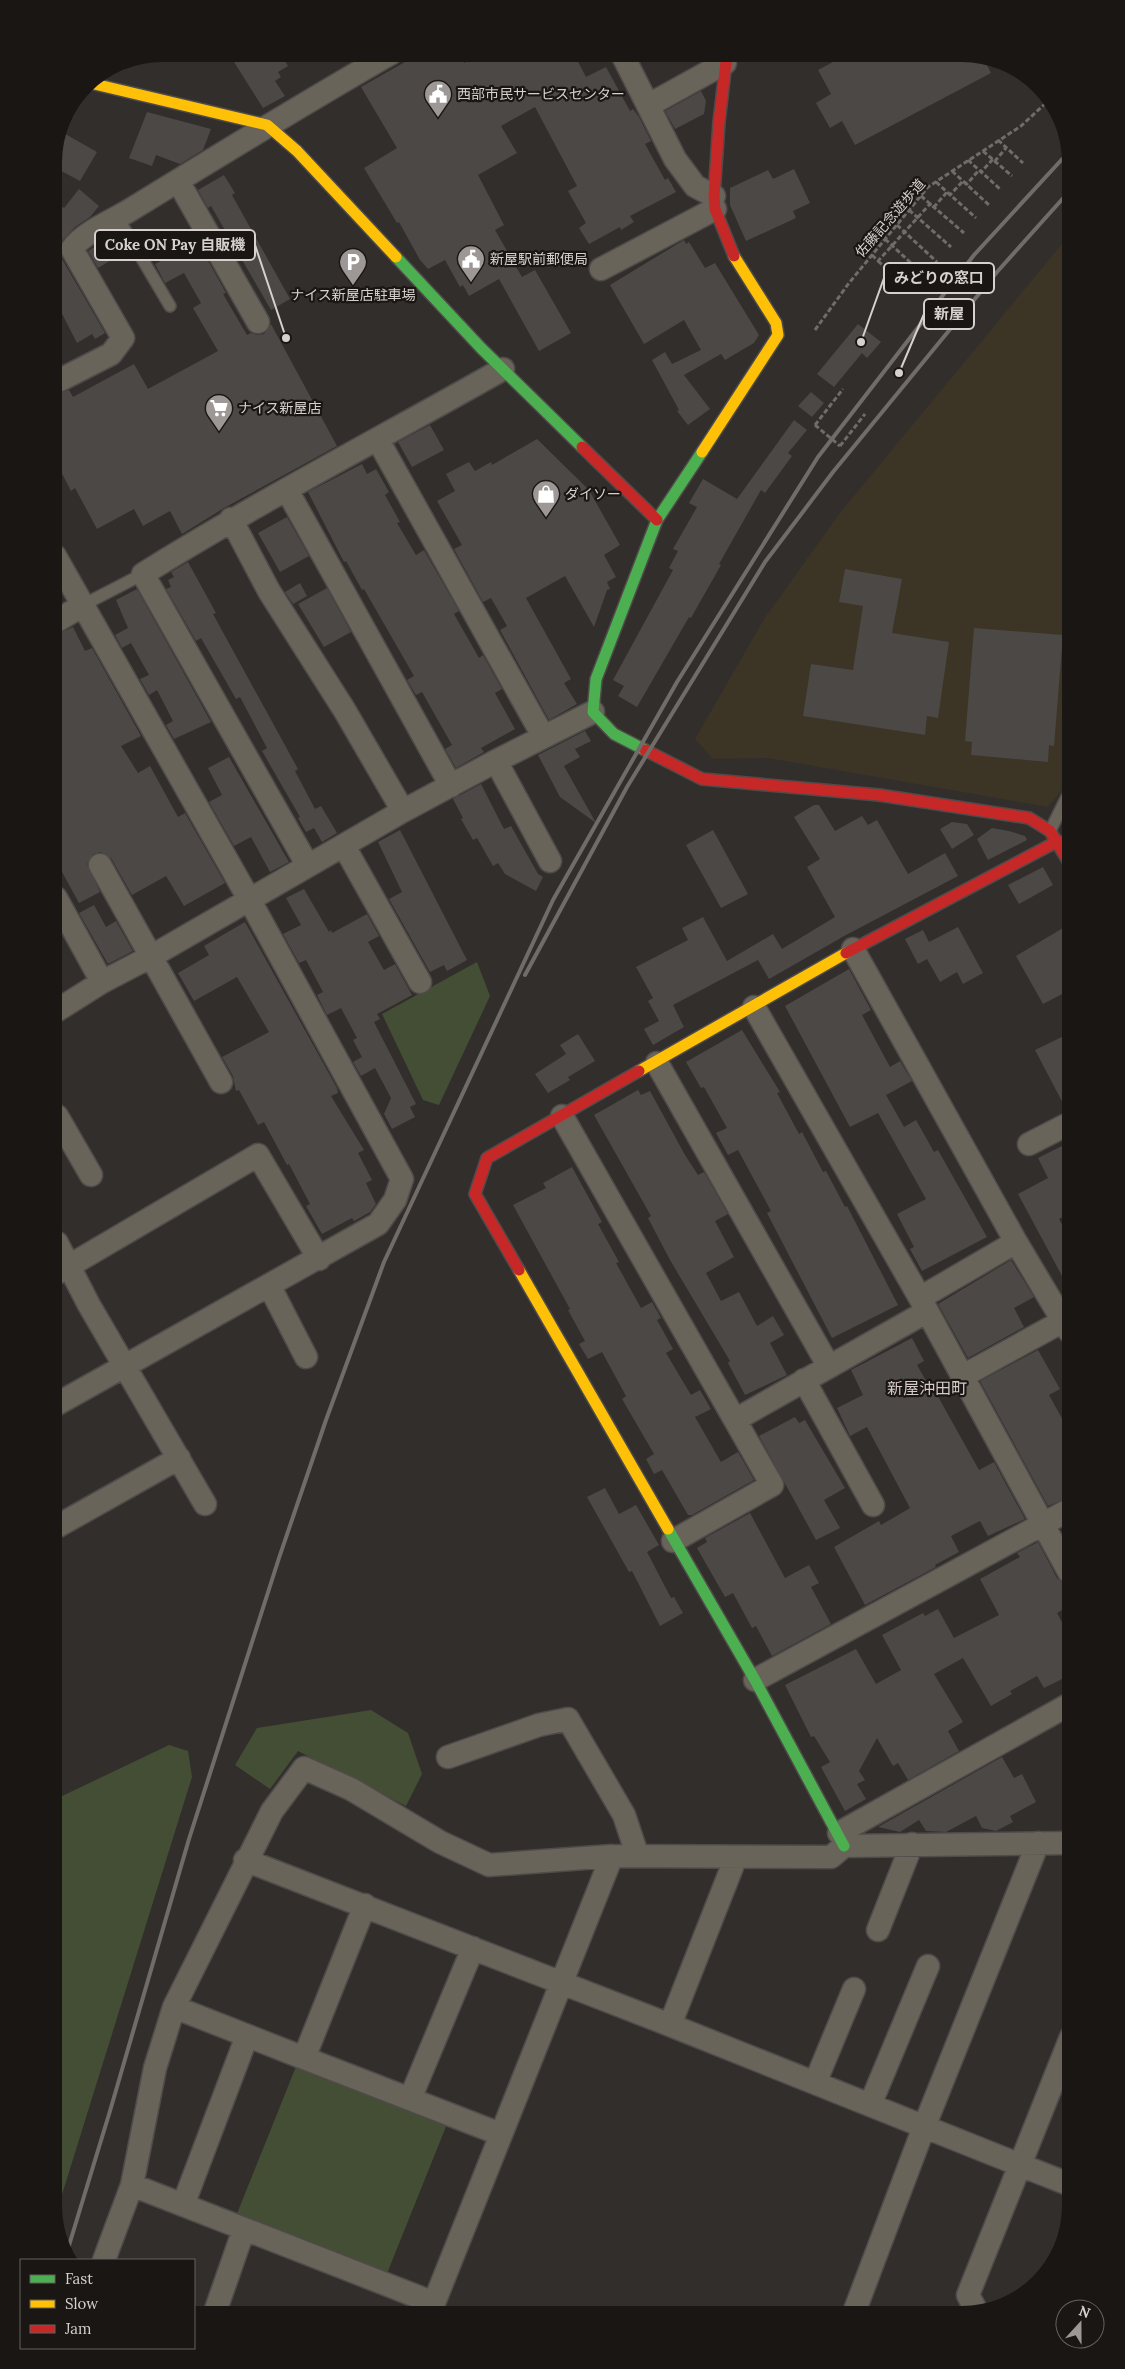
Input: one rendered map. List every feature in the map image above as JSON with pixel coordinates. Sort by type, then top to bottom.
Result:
[{"type":"street","points":[[63,379],[111,354],[123,338],[72,249],[78,240],[118,218],[267,125],[357,63]]},
{"type":"street","points":[[627,63],[675,159],[695,186],[714,202]]},
{"type":"street","points":[[649,105],[718,63]]},
{"type":"street","points":[[726,63],[714,202],[737,262],[776,323],[778,335],[657,520],[596,679],[593,712],[614,734],[702,779],[879,795],[1029,818],[1050,831],[1062,848]]},
{"type":"street","points":[[100,85],[267,125],[297,152],[503,369],[657,520]]},
{"type":"street","points":[[178,181],[258,322]]},
{"type":"street","points":[[601,269],[714,202]]},
{"type":"street","points":[[308,866],[142,574],[231,519],[378,440],[503,369]]},
{"type":"street","points":[[378,440],[544,736]]},
{"type":"street","points":[[287,490],[451,786]]},
{"type":"street","points":[[231,519],[269,591],[345,711],[403,812]]},
{"type":"street","points":[[62,1401],[319,1259],[378,1224],[395,1200],[402,1180],[249,899],[63,570]]},
{"type":"street","points":[[63,618],[83,606]]},
{"type":"street","points":[[63,1007],[102,982],[152,956],[403,812],[496,761],[593,712]]},
{"type":"street","points":[[496,761],[550,861]]},
{"type":"street","points":[[842,1839],[755,1680],[673,1541],[475,1194],[487,1158],[657,1063],[853,949],[1058,841]]},
{"type":"street","points":[[344,846],[420,982]]},
{"type":"street","points":[[100,865],[221,1082]]},
{"type":"street","points":[[63,910],[102,982]]},
{"type":"street","points":[[853,949],[1016,1242],[1062,1319]]},
{"type":"street","points":[[754,1007],[963,1376],[1062,1558]]},
{"type":"street","points":[[657,1063],[828,1365]]},
{"type":"street","points":[[562,1116],[772,1485],[673,1541]]},
{"type":"street","points":[[63,1126],[91,1175]]},
{"type":"street","points":[[1029,1144],[1062,1127]]},
{"type":"street","points":[[205,1504],[126,1366],[89,1305],[64,1270],[258,1155],[319,1259]]},
{"type":"street","points":[[735,1420],[804,1380],[923,1305],[1016,1242]]},
{"type":"street","points":[[269,1285],[306,1356]]},
{"type":"street","points":[[963,1376],[1062,1328]]},
{"type":"street","points":[[804,1380],[873,1505]]},
{"type":"street","points":[[62,1524],[179,1458]]},
{"type":"street","points":[[755,1680],[1062,1514]]},
{"type":"street","points":[[104,2259],[132,2185],[155,2068],[174,2007],[245,1860],[272,1811],[304,1768],[351,1789],[440,1842],[489,1865],[636,1854],[736,1857],[831,1856],[842,1839],[1062,1709]]},
{"type":"street","points":[[448,1757],[538,1725],[568,1719],[624,1814],[636,1854]]},
{"type":"street","points":[[842,1839],[912,1844],[1062,1843]]},
{"type":"street","points":[[857,2306],[924,2127],[1038,1843]]},
{"type":"street","points":[[878,1930],[912,1844]]},
{"type":"street","points":[[433,2306],[612,1856]]},
{"type":"street","points":[[670,2025],[736,1857]]},
{"type":"street","points":[[245,1860],[562,1982],[1062,2181]]},
{"type":"street","points":[[304,2058],[365,1905]]},
{"type":"street","points":[[410,2100],[473,1948]]},
{"type":"street","points":[[870,2105],[928,1966]]},
{"type":"street","points":[[815,2083],[854,1989]]},
{"type":"street","points":[[174,2007],[500,2134]]},
{"type":"street","points":[[183,2206],[248,2036]]},
{"type":"street","points":[[974,2306],[968,2295],[1062,2059]]},
{"type":"street","points":[[132,2185],[244,2229],[427,2306]]},
{"type":"street","points":[[217,2306],[244,2229]]},
{"type":"lane","points":[[118,218],[170,306]]},
{"type":"lane","points":[[83,606],[142,574]]},
{"type":"lane","points":[[1050,831],[1062,807]]},
{"type":"path","name":"佐藤記念遊歩道","points":[[814,330],[921,196],[936,182],[1021,126],[1044,105]]},
{"type":"path","points":[[998,140],[1023,164]]},
{"type":"path","points":[[967,184],[1006,148]]},
{"type":"path","points":[[983,151],[1012,176]]},
{"type":"path","points":[[968,160],[1000,189]]},
{"type":"path","points":[[952,171],[989,205]]},
{"type":"path","points":[[934,207],[963,181]]},
{"type":"path","points":[[936,182],[976,218]]},
{"type":"path","points":[[921,196],[964,233]]},
{"type":"path","points":[[878,261],[930,204]]},
{"type":"path","points":[[909,210],[951,247]]},
{"type":"path","points":[[897,225],[938,262]]},
{"type":"path","points":[[885,239],[925,276]]},
{"type":"path","points":[[872,255],[912,292]]},
{"type":"path","points":[[843,390],[814,425],[840,446],[865,414]]},
{"type":"shaded area","points":[[1062,244],[1062,790],[1048,807],[768,758],[713,759],[695,739],[764,619],[839,514]]},
{"type":"green space","points":[[477,962],[490,996],[439,1105],[423,1100],[382,1014]]},
{"type":"green space","points":[[371,1710],[408,1733],[422,1774],[406,1806],[298,1751],[270,1789],[235,1765],[257,1728]]},
{"type":"green space","points":[[169,1745],[188,1751],[192,1777],[62,2195],[62,1796]]},
{"type":"green space","points":[[297,2064],[447,2124],[386,2276],[236,2216]]},
{"type":"building","points":[[235,63],[286,63],[288,66],[278,72],[281,77],[275,81],[285,96],[263,108]]},
{"type":"building","points":[[403,63],[579,63],[586,77],[606,67],[630,111],[633,109],[639,117],[651,141],[645,144],[665,180],[668,178],[676,192],[630,216],[634,222],[621,230],[620,227],[589,244],[579,228],[586,223],[568,191],[577,186],[535,107],[501,126],[517,153],[478,175],[504,225],[495,230],[522,277],[535,270],[571,333],[539,351],[499,279],[469,296],[463,285],[460,287],[445,260],[428,269],[420,260],[399,222],[397,223],[364,168],[397,148],[361,87]]},
{"type":"building","points":[[831,63],[969,63],[987,66],[991,73],[855,145],[842,121],[830,128],[816,103],[831,94],[818,70]]},
{"type":"building","points":[[701,91],[706,101],[704,114],[675,129],[665,111]]},
{"type":"building","points":[[147,112],[211,129],[203,150],[180,164],[156,155],[152,166],[129,158]]},
{"type":"building","points":[[67,135],[97,152],[80,181],[63,172],[63,149]]},
{"type":"building","points":[[794,169],[810,203],[793,211],[796,218],[746,241],[730,205],[730,188],[768,170],[773,179]]},
{"type":"building","points":[[224,175],[235,193],[232,195],[290,299],[271,310],[211,206],[208,208],[198,190]]},
{"type":"building","points":[[79,189],[99,206],[90,217],[75,227],[63,240],[64,208]]},
{"type":"building","points":[[118,232],[128,250],[98,268],[88,251]]},
{"type":"building","points":[[684,240],[686,244],[689,242],[705,268],[715,263],[759,335],[754,343],[725,360],[721,354],[684,375],[710,409],[688,425],[677,411],[679,410],[652,360],[665,352],[672,364],[701,350],[684,320],[644,344],[610,285]]},
{"type":"building","name":"ナイス新屋店","points":[[190,245],[194,252],[201,248],[226,293],[223,294],[247,335],[251,333],[257,335],[264,334],[271,324],[337,446],[224,508],[182,534],[170,511],[143,526],[134,509],[97,529],[75,488],[71,491],[63,475],[63,392],[69,390],[73,397],[134,364],[148,389],[218,351],[193,308],[201,303],[184,273],[165,283],[155,264]]},
{"type":"building","points":[[63,261],[105,333],[95,339],[92,334],[77,343],[63,315]]},
{"type":"building","points":[[858,324],[881,342],[867,358],[862,353],[834,387],[817,374]]},
{"type":"building","points":[[811,392],[824,403],[812,417],[798,406]]},
{"type":"building","points":[[794,420],[807,430],[788,453],[792,456],[765,493],[761,490],[691,618],[689,617],[637,707],[618,696],[624,686],[613,680],[673,570],[669,568],[678,551],[673,549],[697,507],[689,503],[703,479],[737,499]]},
{"type":"building","points":[[430,425],[444,450],[412,467],[398,442]]},
{"type":"building","points":[[537,439],[589,490],[620,545],[604,555],[616,577],[607,582],[610,589],[607,590],[594,627],[565,576],[526,598],[571,679],[564,683],[577,704],[549,720],[500,630],[507,626],[491,598],[483,602],[454,549],[462,545],[437,501],[455,491],[446,474],[469,462],[475,471],[491,462],[492,465]]},
{"type":"building","points":[[362,464],[367,474],[376,469],[389,492],[385,495],[400,522],[397,523],[416,555],[424,550],[459,611],[454,614],[479,658],[483,655],[502,689],[495,693],[515,729],[481,748],[484,752],[456,768],[445,749],[452,745],[422,692],[416,695],[407,680],[414,676],[364,589],[362,590],[346,561],[344,562],[308,492]]},
{"type":"building","points":[[287,517],[309,556],[280,572],[258,533]]},
{"type":"building","points":[[188,562],[216,613],[213,614],[298,769],[295,771],[315,809],[321,806],[337,833],[322,842],[314,828],[306,832],[298,818],[300,817],[262,751],[267,748],[240,697],[236,699],[201,638],[196,641],[166,589],[171,587],[168,580],[174,577],[171,572]]},
{"type":"building","points":[[845,569],[902,579],[892,633],[949,642],[938,718],[927,716],[925,735],[803,716],[811,664],[853,670],[863,606],[839,602]]},
{"type":"building","points":[[300,583],[307,596],[293,604],[285,592]]},
{"type":"building","points":[[327,588],[351,632],[324,647],[298,604]]},
{"type":"building","points":[[137,589],[211,722],[174,739],[166,725],[173,721],[157,690],[149,695],[140,679],[149,675],[131,643],[122,648],[115,635],[128,628],[116,600]]},
{"type":"building","points":[[73,627],[85,651],[92,648],[141,736],[121,746],[138,773],[150,766],[178,817],[185,813],[225,883],[184,906],[166,876],[132,895],[111,858],[101,852],[93,854],[87,864],[100,892],[79,903],[63,873],[63,632]]},
{"type":"building","points":[[974,628],[1062,635],[1054,746],[1049,745],[1048,762],[971,755],[972,742],[965,741]]},
{"type":"building","points":[[585,731],[591,741],[575,749],[580,757],[564,766],[596,823],[560,797],[538,755]]},
{"type":"building","points":[[229,757],[289,862],[270,872],[251,837],[234,846],[209,802],[222,795],[208,768]]},
{"type":"building","points":[[481,784],[504,829],[511,826],[538,874],[543,877],[536,891],[505,874],[498,863],[493,866],[477,838],[473,840],[461,819],[463,818],[453,799]]},
{"type":"building","points":[[814,805],[819,805],[835,831],[862,816],[868,825],[877,820],[908,874],[945,853],[958,876],[846,935],[769,979],[758,960],[673,1005],[684,1027],[653,1045],[644,1029],[659,1021],[648,1001],[653,998],[636,967],[688,940],[682,928],[703,917],[727,961],[773,934],[782,949],[835,917],[807,867],[820,859],[794,817]]},
{"type":"building","points":[[952,822],[967,824],[974,835],[952,849],[940,829]]},
{"type":"building","points":[[992,828],[1025,836],[1027,840],[988,860],[977,839]]},
{"type":"building","points":[[400,830],[467,960],[447,971],[444,965],[430,972],[389,899],[402,892],[378,842]]},
{"type":"building","points":[[713,830],[748,894],[721,908],[686,845]]},
{"type":"building","points":[[1043,867],[1053,885],[1019,904],[1008,885]]},
{"type":"building","points":[[304,889],[329,932],[331,930],[332,933],[367,914],[379,936],[368,942],[384,970],[395,964],[412,995],[377,1014],[380,1019],[374,1022],[416,1104],[410,1107],[415,1117],[392,1129],[384,1114],[391,1098],[375,1068],[361,1076],[353,1062],[362,1057],[353,1040],[357,1038],[341,1008],[327,1015],[317,995],[323,992],[306,960],[299,963],[283,934],[301,925],[286,898]]},
{"type":"building","points":[[94,905],[106,927],[116,921],[133,951],[108,964],[79,913]]},
{"type":"building","points":[[245,922],[337,1088],[338,1093],[331,1096],[364,1150],[358,1153],[372,1180],[366,1183],[376,1204],[370,1212],[354,1221],[352,1218],[322,1234],[306,1206],[310,1204],[289,1164],[287,1165],[264,1122],[258,1125],[239,1090],[236,1091],[233,1076],[222,1057],[269,1032],[237,977],[194,1001],[178,973],[209,955],[204,946]]},
{"type":"building","points":[[958,927],[983,973],[963,984],[957,972],[940,982],[927,959],[918,964],[905,939],[923,930],[929,942]]},
{"type":"building","points":[[1062,929],[1062,994],[1043,1004],[1016,956]]},
{"type":"building","points":[[849,969],[871,1010],[862,1015],[890,1067],[900,1061],[912,1081],[886,1095],[904,1127],[916,1120],[934,1152],[938,1150],[987,1237],[922,1271],[910,1249],[914,1247],[897,1214],[926,1199],[878,1113],[850,1127],[785,1006]]},
{"type":"building","points":[[742,1030],[780,1092],[777,1093],[799,1134],[802,1132],[823,1172],[826,1171],[845,1207],[847,1206],[898,1305],[832,1338],[767,1213],[771,1211],[738,1150],[728,1155],[716,1133],[727,1128],[704,1087],[701,1088],[686,1062]]},
{"type":"building","points":[[578,1034],[595,1061],[568,1077],[570,1080],[548,1093],[535,1074],[566,1054],[560,1045]]},
{"type":"building","points":[[1062,1037],[1062,1101],[1035,1050]]},
{"type":"building","points":[[638,1090],[641,1095],[650,1091],[685,1155],[698,1175],[704,1172],[728,1214],[715,1221],[734,1257],[706,1273],[721,1301],[739,1292],[757,1326],[773,1316],[784,1335],[770,1343],[787,1375],[745,1395],[728,1363],[730,1361],[670,1260],[648,1218],[651,1216],[594,1115]]},
{"type":"building","points":[[1062,1146],[1062,1217],[1059,1219],[1062,1225],[1062,1276],[1018,1194],[1048,1178],[1038,1158]]},
{"type":"building","points":[[572,1167],[602,1222],[598,1224],[619,1262],[616,1263],[641,1308],[652,1302],[661,1318],[657,1320],[673,1349],[666,1353],[691,1395],[700,1390],[711,1409],[695,1417],[721,1462],[738,1452],[754,1480],[692,1515],[688,1515],[662,1470],[654,1474],[646,1459],[654,1454],[622,1399],[626,1396],[602,1352],[588,1359],[579,1344],[585,1341],[568,1310],[570,1309],[513,1205],[546,1188],[543,1183]]},
{"type":"building","points":[[1011,1260],[1034,1297],[1014,1308],[1024,1327],[968,1358],[938,1304]]},
{"type":"building","points":[[912,1338],[924,1361],[917,1365],[934,1395],[936,1393],[979,1470],[994,1462],[1025,1519],[988,1536],[980,1521],[951,1536],[959,1552],[935,1565],[936,1567],[865,1605],[834,1547],[879,1521],[881,1525],[910,1508],[867,1427],[850,1436],[837,1408],[863,1395],[851,1370]]},
{"type":"building","points":[[1038,1350],[1060,1389],[1049,1395],[1062,1418],[1062,1500],[1048,1506],[980,1381]]},
{"type":"building","points":[[795,1417],[799,1423],[805,1420],[845,1488],[824,1500],[840,1528],[816,1540],[759,1436]]},
{"type":"building","points":[[605,1488],[619,1514],[636,1505],[659,1545],[647,1552],[671,1598],[674,1597],[683,1613],[660,1626],[632,1571],[629,1572],[587,1497]]},
{"type":"building","points":[[750,1513],[785,1578],[809,1565],[819,1583],[811,1587],[831,1624],[772,1656],[756,1626],[752,1628],[733,1593],[725,1597],[697,1548],[707,1542],[705,1538]]},
{"type":"building","points":[[1038,1542],[1057,1578],[1062,1582],[1062,1610],[1057,1613],[1062,1622],[1062,1679],[1044,1688],[1037,1676],[1010,1691],[1012,1694],[991,1706],[963,1658],[934,1674],[963,1722],[948,1731],[959,1751],[908,1780],[898,1763],[893,1766],[877,1738],[859,1771],[865,1780],[857,1784],[866,1799],[845,1811],[821,1767],[830,1762],[814,1736],[811,1737],[785,1685],[856,1649],[876,1684],[901,1670],[882,1635],[923,1613],[925,1616],[938,1609],[954,1638],[999,1615],[980,1579],[1020,1557],[1017,1553]]},
{"type":"building","points":[[1002,1757],[1014,1778],[1022,1774],[1036,1802],[1010,1816],[1013,1822],[996,1831],[982,1828],[976,1816],[946,1832],[926,1831],[919,1820],[900,1832],[878,1827]]},
{"type":"railway","points":[[70,2243],[189,1839],[279,1558],[326,1420],[384,1262],[553,900],[677,682],[818,457],[974,255],[1062,159]]},
{"type":"railway","points":[[525,975],[627,787],[765,562],[833,472],[997,272],[1062,199]]},
{"type":"traffic: fast","points":[[396,257],[481,348],[582,447]]},
{"type":"traffic: fast","points":[[645,750],[614,734],[593,712],[596,679],[657,520],[702,452]]},
{"type":"traffic: fast","points":[[668,1529],[755,1680],[844,1846]]},
{"type":"traffic: slow","points":[[99,85],[267,125],[297,151],[396,257]]},
{"type":"traffic: slow","points":[[702,452],[778,335],[776,323],[734,256]]},
{"type":"traffic: slow","points":[[639,1071],[846,953]]},
{"type":"traffic: slow","points":[[519,1270],[668,1529]]},
{"type":"traffic: jam","points":[[726,63],[719,122],[714,196],[715,209],[734,256]]},
{"type":"traffic: jam","points":[[582,447],[657,520]]},
{"type":"traffic: jam","points":[[645,750],[702,779],[879,795],[1029,818],[1050,831],[1062,851]]},
{"type":"traffic: jam","points":[[846,953],[1058,841]]},
{"type":"traffic: jam","points":[[519,1270],[475,1194],[487,1158],[639,1071]]},
{"type":"place","name":"西部市民サービスセンター","points":[[438,118]]},
{"type":"place","name":"新屋駅前郵便局","points":[[471,283]]},
{"type":"place","name":"ナイス新屋店駐車場","points":[[353,286]]},
{"type":"place","name":"Coke ON Pay 自販機","points":[[286,338]]},
{"type":"place","name":"みどりの窓口","points":[[861,342]]},
{"type":"place","name":"新屋","points":[[899,373]]},
{"type":"place","name":"ナイス新屋店","points":[[219,432]]},
{"type":"place","name":"ダイソー","points":[[546,518]]},
{"type":"district","name":"新屋沖田町","points":[[927,1388]]}]
